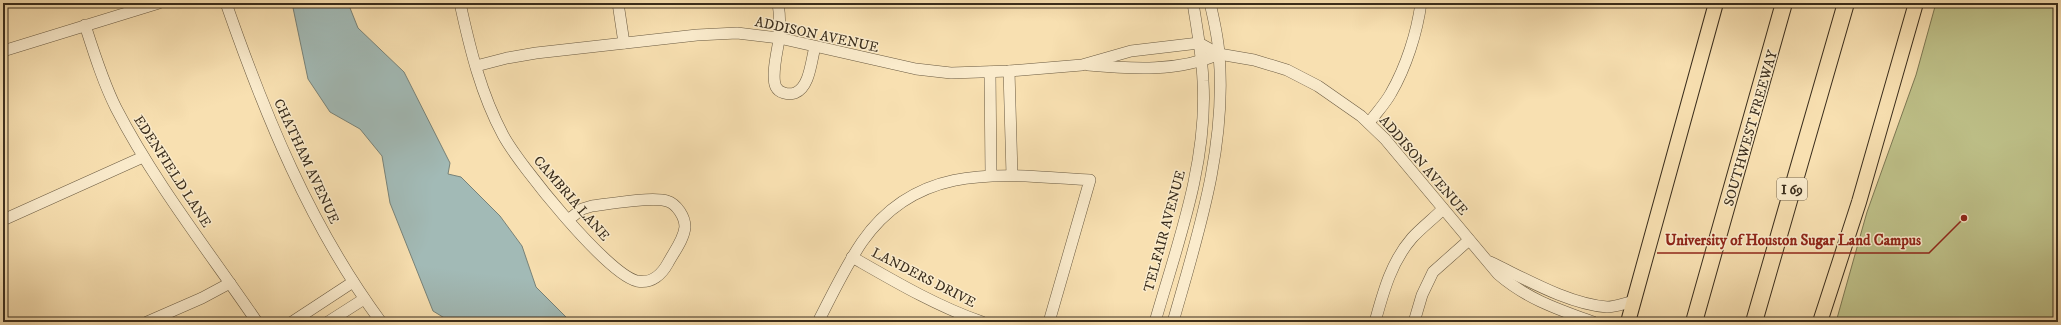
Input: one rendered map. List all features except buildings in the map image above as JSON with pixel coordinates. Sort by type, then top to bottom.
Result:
[{"type":"highway","name":"SOUTHWEST FREEWAY","points":[[1694,322],[1784,3]]},
{"type":"highway","name":"I 69","points":[[1754,322],[1846,3]]},
{"type":"highway","points":[[1765,282],[1766,322]]},
{"type":"main road","points":[[1628,322],[1716,3]]},
{"type":"main road","points":[[1820,322],[1859,202],[1916,3]]},
{"type":"street","points":[[3,51],[159,3]]},
{"type":"street","name":"CHATHAM AVENUE","points":[[226,3],[250,73],[277,138],[313,214],[353,282],[381,322]]},
{"type":"street","name":"CAMBRIA LANE","points":[[460,3],[468,42],[487,102],[504,136],[541,189],[568,220],[586,239],[625,276],[644,282],[659,276],[664,271],[684,234],[684,219],[673,204],[670,202],[657,200],[592,206],[582,209],[568,220]]},
{"type":"street","points":[[618,3],[624,43]]},
{"type":"street","points":[[778,3],[779,38],[774,74],[776,86],[782,93],[791,94],[800,91],[806,82],[815,47]]},
{"type":"street","name":"TELFAIR AVENUE","points":[[1155,322],[1189,205],[1198,161],[1202,118],[1203,82],[1193,3]]},
{"type":"street","points":[[1173,322],[1206,209],[1215,163],[1220,118],[1219,54],[1210,3]]},
{"type":"street","points":[[1368,123],[1390,94],[1399,74],[1413,39],[1421,3]]},
{"type":"street","name":"EDENFIELD LANE","points":[[85,25],[97,63],[115,107],[143,156],[257,322]]},
{"type":"street","name":"ADDISON AVENUE","points":[[476,66],[507,58],[536,53],[697,35],[737,33],[779,38],[916,69],[951,73],[1009,72],[1082,65],[1131,51],[1199,43],[1219,54],[1254,60],[1288,70],[1318,86],[1361,116],[1385,139],[1469,240],[1515,289],[1532,299],[1593,322]]},
{"type":"street","name":"ADDISON AVENUE","points":[[1082,65],[1133,70],[1201,62],[1219,54]]},
{"type":"street","points":[[990,72],[991,175]]},
{"type":"street","points":[[1009,72],[1012,175]]},
{"type":"street","points":[[3,220],[143,156]]},
{"type":"street","points":[[818,322],[852,257],[878,222],[896,206],[916,194],[939,183],[964,177],[1012,175],[1090,180],[1049,322]]},
{"type":"street","points":[[1375,322],[1387,281],[1399,256],[1411,239],[1443,209]]},
{"type":"street","points":[[1414,322],[1422,295],[1433,272],[1448,257],[1469,240]]},
{"type":"street","name":"LANDERS DRIVE","points":[[852,257],[917,293],[961,314],[982,322]]},
{"type":"street","name":"ADDISON AVENUE","points":[[1489,262],[1554,292],[1587,304],[1608,307],[1634,301]]},
{"type":"street","points":[[292,322],[353,282]]},
{"type":"street","points":[[147,322],[202,298],[230,283]]},
{"type":"street","points":[[328,322],[364,298]]},
{"type":"green space","points":[[1936,3],[2051,3],[2058,11],[2058,322],[1836,322],[1867,212],[1916,75]]},
{"type":"water","points":[[292,3],[348,3],[358,28],[404,72],[450,163],[448,174],[461,177],[500,216],[522,246],[536,287],[569,320],[573,322],[451,322],[433,311],[390,203],[382,156],[360,129],[330,112],[308,79]]},
{"type":"place","name":"University of Houston Sugar Land Campus","points":[[1964,218]]}]
